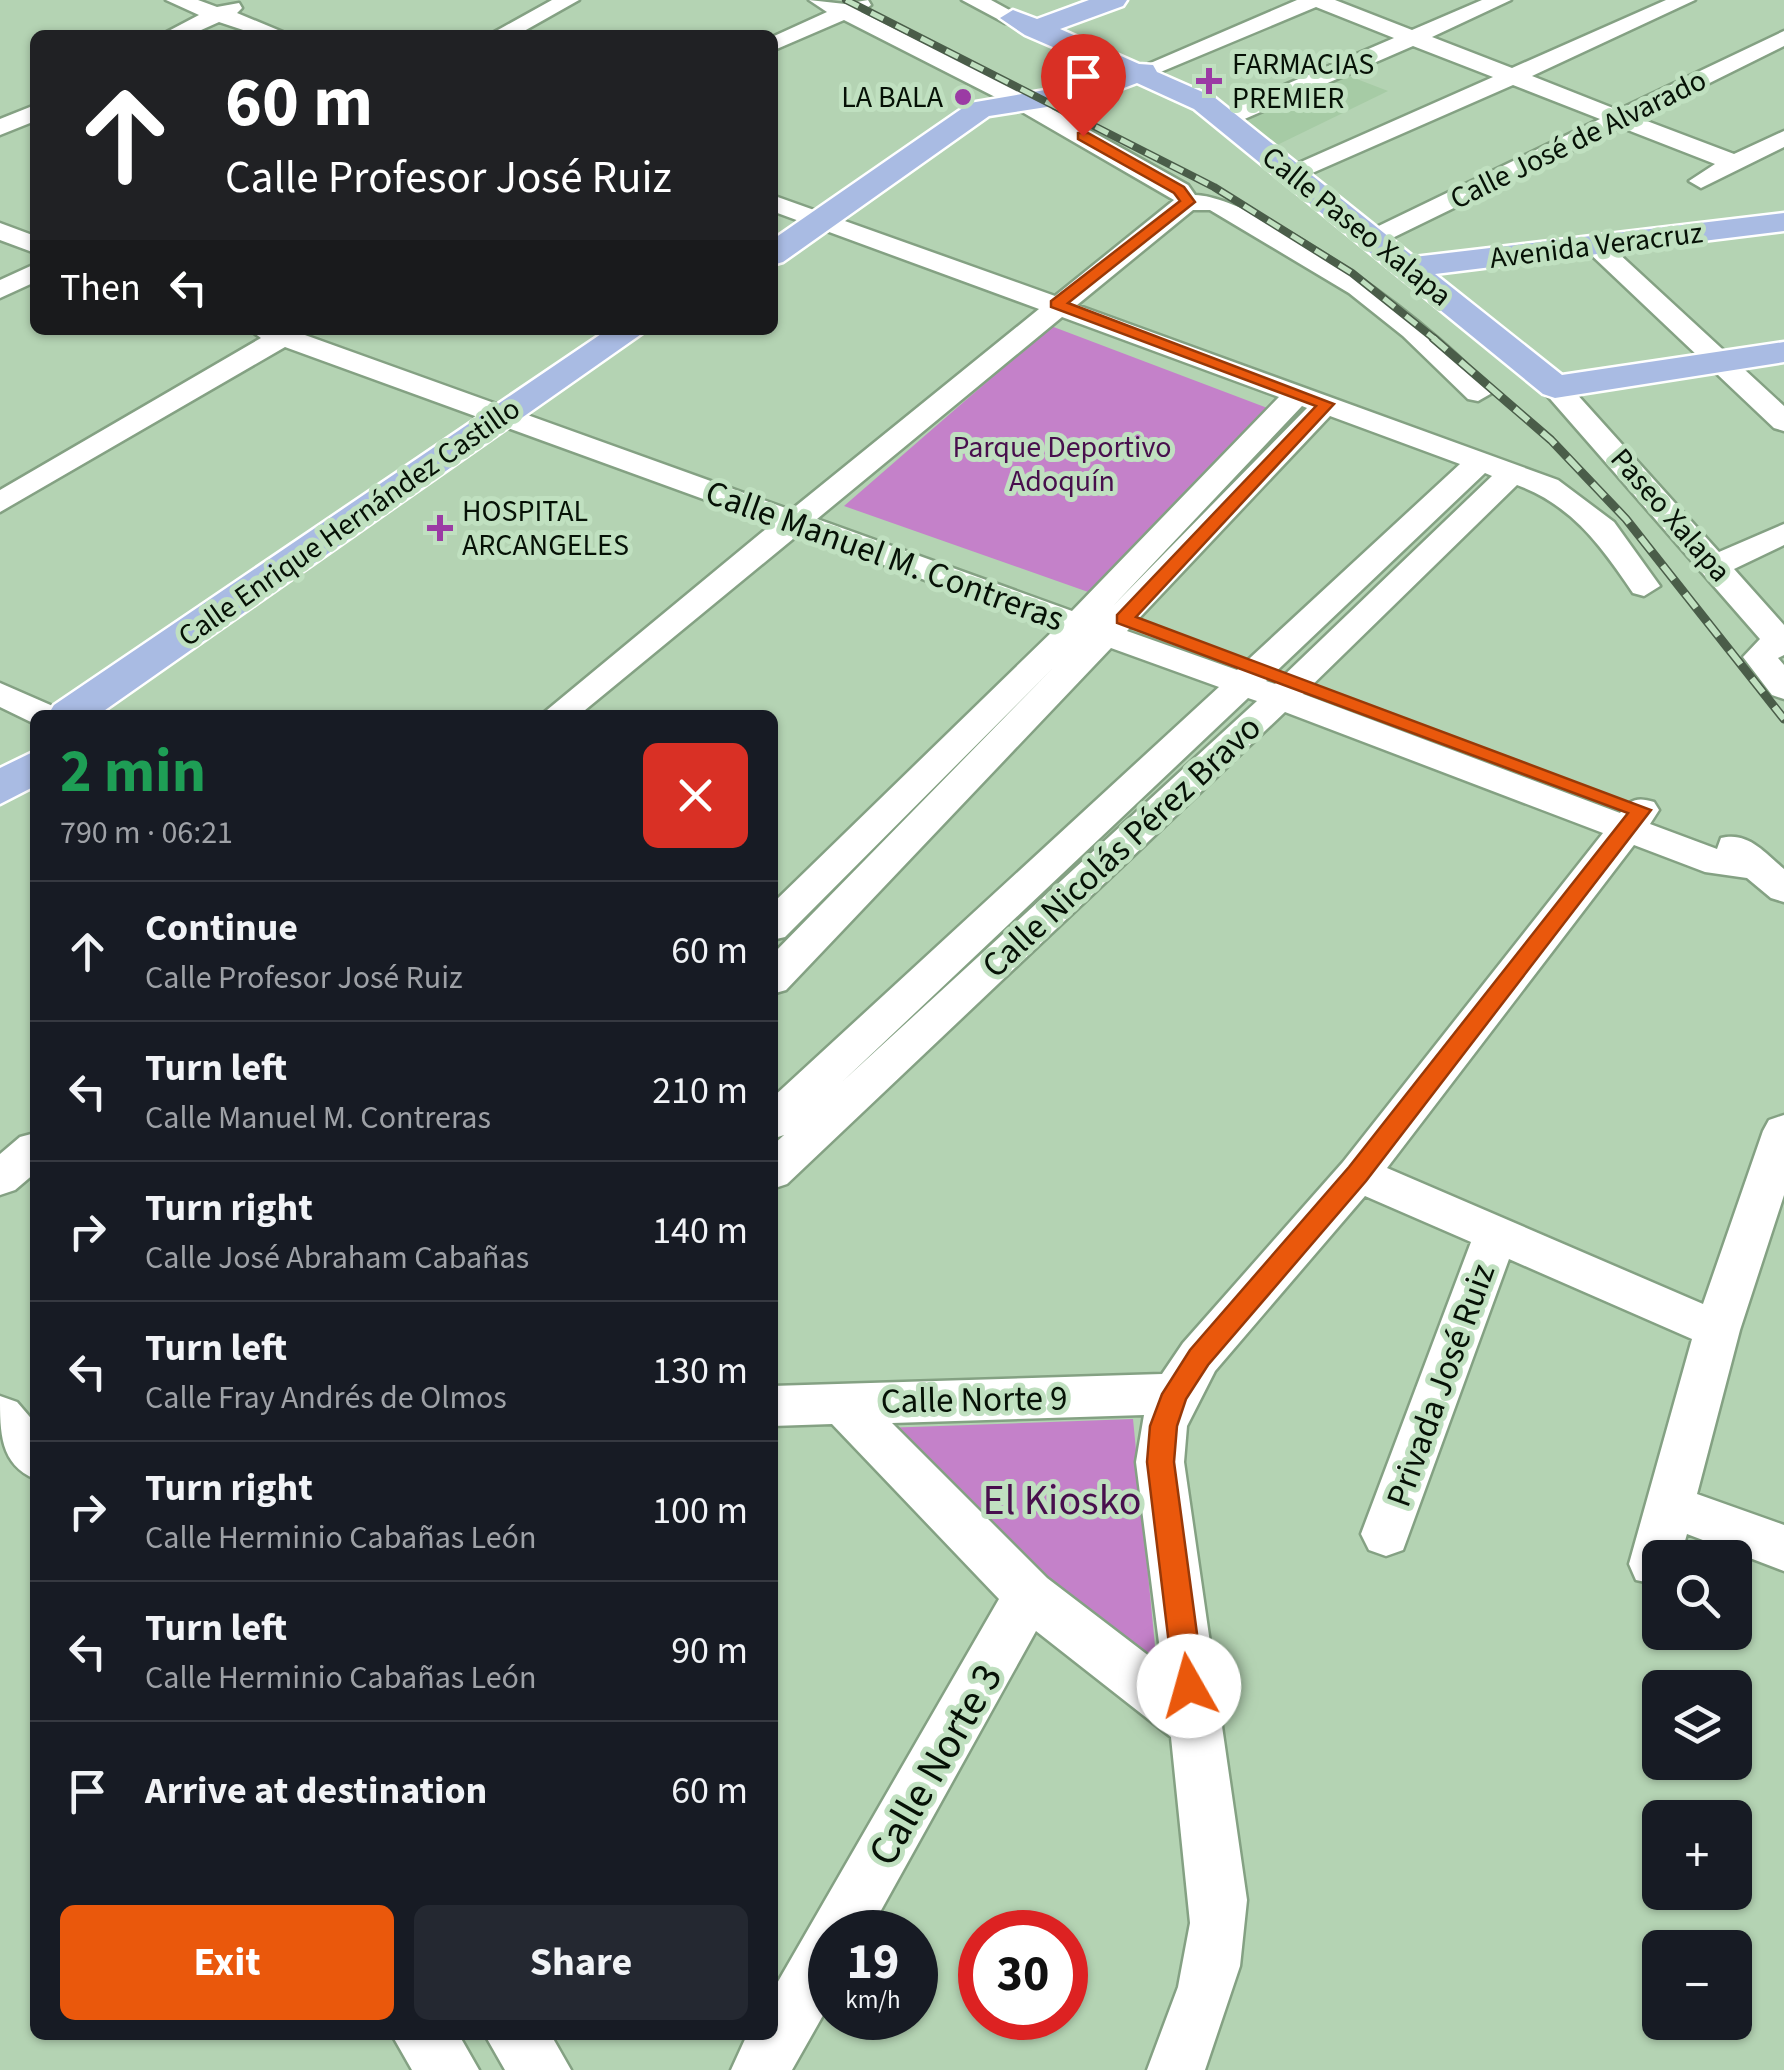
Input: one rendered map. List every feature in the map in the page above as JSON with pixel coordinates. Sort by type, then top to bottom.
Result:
[{"type":"main road","points":[[1032,14],[1114,0]]},
{"type":"main road","name":"Calle Paseo Xalapa","points":[[1032,14],[1182,91],[1226,119],[1555,387]]},
{"type":"main road","points":[[778,244],[791,220],[970,114],[1016,99],[1092,91],[1143,74]]},
{"type":"main road","name":"Avenida Veracruz","points":[[1408,268],[1784,222]]},
{"type":"main road","name":"Calle Enrique Hernández Castillo","points":[[114,710],[522,415],[624,335]]},
{"type":"main road","name":"Calle Enrique Hernández Castillo","points":[[77,710],[522,415],[656,335]]},
{"type":"main road","points":[[1555,387],[1784,352]]},
{"type":"main road","points":[[0,762],[30,741]]},
{"type":"main road","points":[[0,789],[30,768]]},
{"type":"street","points":[[176,0],[238,8],[285,30]]},
{"type":"street","points":[[482,30],[540,0]]},
{"type":"street","points":[[510,30],[568,0]]},
{"type":"street","points":[[773,30],[839,5],[872,0]]},
{"type":"street","name":"Calle Paseo Xalapa","points":[[973,0],[1032,14]]},
{"type":"street","points":[[1143,74],[1316,0],[1734,163]]},
{"type":"street","points":[[1226,119],[1500,0]]},
{"type":"street","points":[[1294,174],[1684,0]]},
{"type":"street","points":[[778,41],[839,5]]},
{"type":"street","points":[[839,5],[1179,190],[1188,202]]},
{"type":"street","points":[[184,30],[238,8]]},
{"type":"street","points":[[209,30],[238,8]]},
{"type":"street","name":"Calle José de Alvarado","points":[[1371,239],[1784,38]]},
{"type":"street","points":[[0,113],[30,99]]},
{"type":"street","points":[[0,128],[30,114]]},
{"type":"street","points":[[1702,181],[1784,138]]},
{"type":"street","points":[[564,710],[1049,310],[1188,202],[1214,203],[1358,287],[1413,330],[1478,393]]},
{"type":"street","points":[[0,213],[30,224]]},
{"type":"street","points":[[791,220],[1049,310],[1488,476],[1547,486],[1575,504],[1625,554],[1644,586]]},
{"type":"street","points":[[0,232],[30,243]]},
{"type":"street","points":[[1595,246],[1784,422]]},
{"type":"street","points":[[0,273],[30,258]]},
{"type":"street","points":[[0,290],[30,275]]},
{"type":"street","points":[[1,496],[270,335]]},
{"type":"street","name":"Calle Manuel M. Contreras","points":[[284,335],[522,415],[1272,683],[1634,820],[1718,863],[1754,866],[1784,889]]},
{"type":"street","name":"Calle Manuel M. Contreras","points":[[329,335],[522,415]]},
{"type":"street","name":"Paseo Xalapa","points":[[1555,387],[1717,566],[1780,643]]},
{"type":"street","points":[[778,973],[1100,622],[1306,405]]},
{"type":"street","name":"Calle Nicolás Pérez Bravo","points":[[778,1166],[1488,476]]},
{"type":"street","points":[[1717,566],[1784,534]]},
{"type":"street","points":[[778,920],[1100,622]]},
{"type":"street","points":[[1780,643],[1760,657],[1784,688]]},
{"type":"street","name":"Calle Nicolás Pérez Bravo","points":[[778,1118],[1272,683]]},
{"type":"street","points":[[0,694],[33,710]]},
{"type":"street","points":[[1176,2070],[1212,1981],[1220,1943],[1220,1900],[1160,1462],[1163,1426],[1175,1394],[1199,1358],[1358,1174],[1634,820]]},
{"type":"street","points":[[1661,1540],[1717,1330],[1784,1131]]},
{"type":"street","points":[[0,1178],[30,1153]]},
{"type":"street","name":"Privada José Ruiz","points":[[1358,1174],[1495,1237],[1717,1330]]},
{"type":"street","name":"Privada José Ruiz","points":[[1386,1534],[1495,1237]]},
{"type":"street","name":"Calle Norte 9","points":[[778,1412],[841,1402],[1175,1394]]},
{"type":"street","points":[[841,1402],[1030,1595],[1194,1723]]},
{"type":"street","points":[[0,1416],[30,1452]]},
{"type":"street","points":[[1670,1506],[1784,1548]]},
{"type":"street","name":"Calle Norte 3","points":[[851,1910],[1030,1595]]},
{"type":"street","points":[[778,2038],[808,1986]]},
{"type":"street","points":[[425,2040],[450,2070]]},
{"type":"street","points":[[518,2040],[542,2070]]},
{"type":"street","points":[[760,2070],[777,2040]]},
{"type":"shaded area","points":[[1349,76],[1388,91],[1273,147],[1241,122]]},
{"type":"green space","name":"Parque Deportivo Adoquín","points":[[1051,326],[1270,409],[1091,593],[844,506]]},
{"type":"green space","name":"El Kiosko","points":[[1133,1419],[1158,1677],[855,1429]]},
{"type":"railway","points":[[846,0],[1214,187],[1352,273],[1436,340]]},
{"type":"railway","points":[[1433,338],[1551,440],[1626,519],[1784,719]]},
{"type":"place","name":"FARMACIAS PREMIER","points":[[1209,81]]},
{"type":"place","name":"LA BALA","points":[[963,97]]},
{"type":"place","name":"HOSPITAL ARCANGELES","points":[[440,528]]},
{"type":"route","points":[[1083,136],[1179,190],[1188,202],[1057,304],[1326,404],[1124,619],[1641,810],[1358,1174],[1199,1358],[1175,1394],[1163,1426],[1160,1462],[1189,1686]]}]
